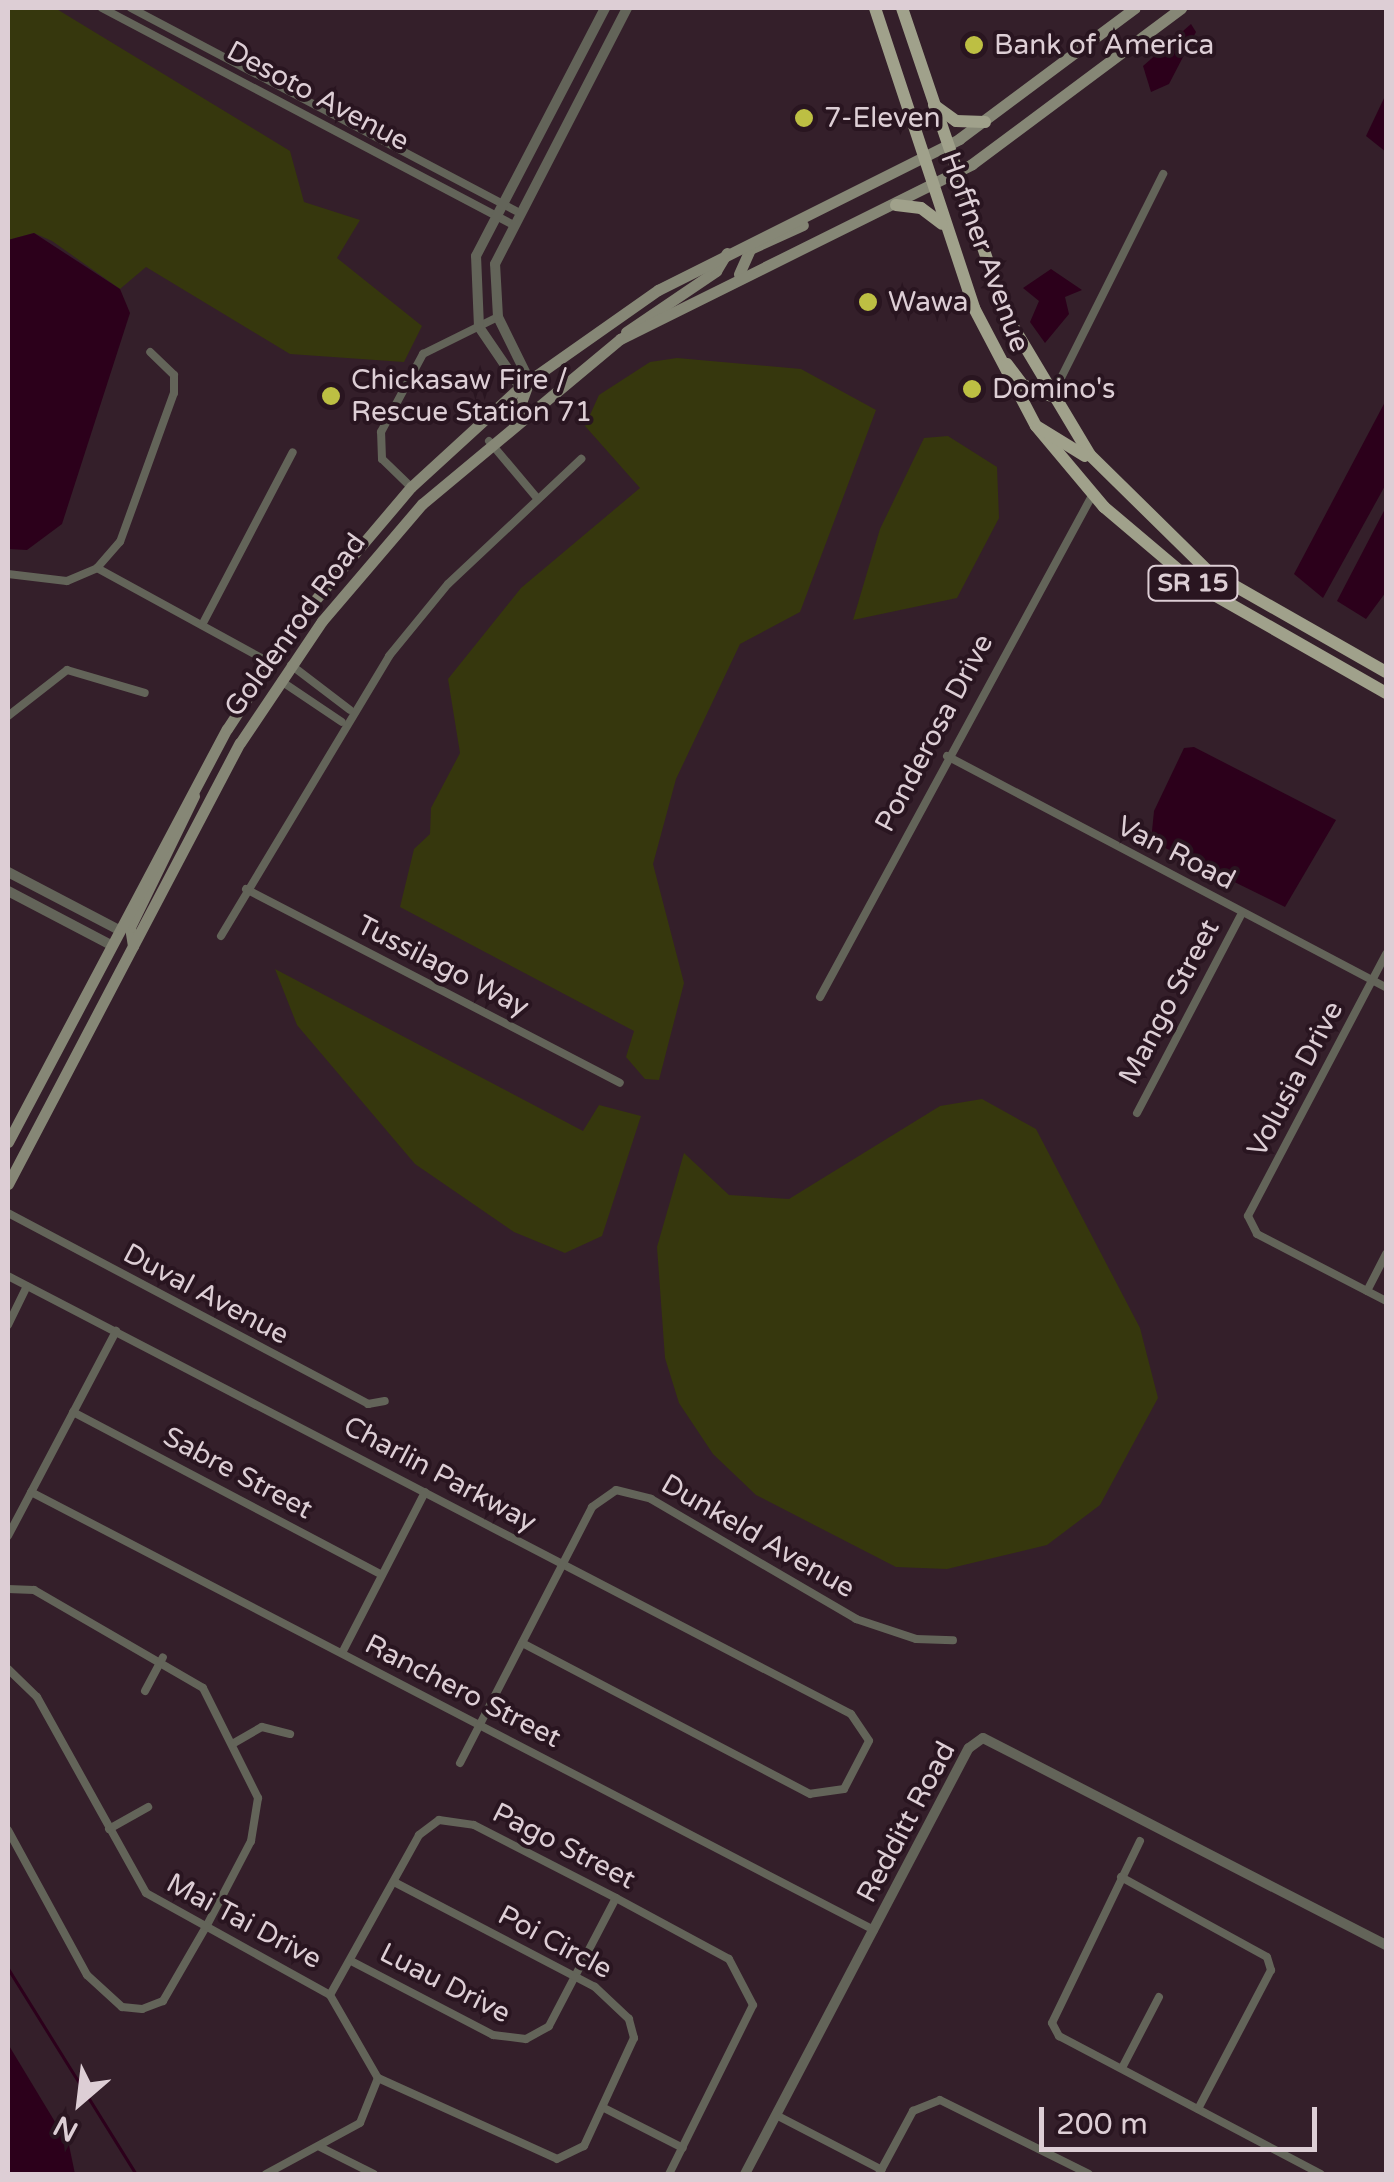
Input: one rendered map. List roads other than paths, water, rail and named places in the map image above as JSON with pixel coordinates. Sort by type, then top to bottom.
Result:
[{"type":"main road","name":"Hoffner Avenue","points":[[874,8],[974,308],[1036,426],[1092,494],[1216,600],[1383,690]]},
{"type":"main road","name":"Hoffner Avenue","points":[[902,8],[954,173],[1005,313],[1052,396],[1133,506],[1243,595],[1386,672]]},
{"type":"main road","name":"Goldenrod Road","points":[[8,1142],[197,782],[269,662],[411,487],[525,383],[727,252],[923,159],[986,122],[1135,8]]},
{"type":"main road","name":"Goldenrod Road","points":[[8,1184],[133,946],[281,681],[373,556],[488,440],[620,339],[738,274],[896,205],[954,173],[1174,11]]},
{"type":"main road","points":[[932,103],[956,121],[986,122]]},
{"type":"main road","points":[[896,205],[921,208],[945,228]]},
{"type":"main road","points":[[738,274],[750,250],[826,207]]},
{"type":"main road","points":[[620,339],[635,320],[716,271],[727,252]]},
{"type":"main road","points":[[974,308],[1012,374],[1052,396]]},
{"type":"main road","points":[[510,422],[525,383]]},
{"type":"main road","points":[[1036,426],[1068,441],[1133,506]]},
{"type":"main road","points":[[133,946],[130,927],[190,814],[197,782]]},
{"type":"main road","points":[[114,983],[119,930]]},
{"type":"street","name":"Desoto Avenue","points":[[102,8],[513,225]]},
{"type":"street","name":"Desoto Avenue","points":[[132,8],[519,213]]},
{"type":"street","points":[[525,383],[479,327],[472,272],[502,204],[605,8]]},
{"type":"street","points":[[525,383],[498,317],[492,277],[519,213],[627,8]]},
{"type":"street","points":[[1052,396],[1163,174]]},
{"type":"street","points":[[411,487],[382,458],[381,432],[423,354],[498,317]]},
{"type":"street","points":[[8,574],[40,583],[97,568],[130,519],[174,393],[174,375],[150,352]]},
{"type":"street","points":[[488,440],[537,498]]},
{"type":"street","points":[[202,624],[293,452]]},
{"type":"street","points":[[221,936],[350,710],[448,584],[581,458]]},
{"type":"street","name":"Ponderosa Drive","points":[[820,997],[1092,494]]},
{"type":"street","points":[[97,568],[269,662]]},
{"type":"street","points":[[291,666],[350,710]]},
{"type":"street","points":[[8,716],[67,670],[146,693]]},
{"type":"street","points":[[281,681],[342,722]]},
{"type":"street","points":[[317,704],[326,691]]},
{"type":"street","name":"Van Road","points":[[947,756],[1386,987]]},
{"type":"street","points":[[8,872],[119,930]]},
{"type":"street","name":"Tussilago Way","points":[[246,889],[620,1083]]},
{"type":"street","points":[[8,892],[111,946]]},
{"type":"street","name":"Mango Street","points":[[1136,1113],[1242,913]]},
{"type":"street","name":"Volusia Drive","points":[[1367,1290],[1250,1227],[1386,954]]},
{"type":"street","name":"Duval Avenue","points":[[8,1213],[368,1404],[386,1401]]},
{"type":"street","points":[[1386,1254],[1367,1290],[1386,1301]]},
{"type":"street","name":"Charlin Parkway","points":[[8,1276],[850,1714],[870,1741],[844,1788],[810,1794],[522,1644]]},
{"type":"street","points":[[8,1325],[27,1286]]},
{"type":"street","points":[[8,1536],[116,1330]]},
{"type":"street","name":"Sabre Street","points":[[73,1412],[382,1575]]},
{"type":"street","name":"Dunkeld Avenue","points":[[460,1763],[602,1496],[635,1491],[856,1619],[916,1639],[953,1640]]},
{"type":"street","name":"Ranchero Street","points":[[31,1492],[874,1930]]},
{"type":"street","points":[[342,1654],[425,1492]]},
{"type":"street","points":[[8,1588],[34,1590],[163,1657],[202,1688],[234,1743],[258,1798],[257,1823],[163,2001],[122,2007],[87,1975],[8,1830]]},
{"type":"street","points":[[144,1690],[163,1657]]},
{"type":"street","name":"Mai Tai Drive","points":[[8,1669],[37,1697],[146,1893],[330,1995],[378,2078]]},
{"type":"street","points":[[234,1743],[262,1728],[290,1734]]},
{"type":"street","name":"Redditt Road","points":[[745,2174],[969,1748],[990,1738],[1386,1945]]},
{"type":"street","points":[[109,1830],[148,1807]]},
{"type":"street","name":"Pago Street","points":[[330,1995],[352,1962],[419,1835],[454,1818],[729,1959],[753,2004],[747,2028],[682,2148]]},
{"type":"street","points":[[1140,1841],[1052,2023],[1122,2068],[1321,2174]]},
{"type":"street","points":[[1121,1877],[1267,1957],[1271,1970],[1198,2109]]},
{"type":"street","name":"Poi Circle","points":[[378,2078],[535,2156],[557,2159],[584,2146],[606,2109],[634,2038],[613,1999],[394,1882]]},
{"type":"street","name":"Luau Drive","points":[[352,1962],[510,2041],[549,2026],[616,1898]]},
{"type":"street","points":[[1122,2068],[1158,1998]]},
{"type":"street","points":[[266,2174],[360,2123],[378,2078]]},
{"type":"street","points":[[776,2115],[880,2172],[913,2111],[940,2100],[1090,2174]]},
{"type":"street","points":[[606,2109],[682,2148],[669,2174]]},
{"type":"street","points":[[320,2146],[374,2174]]},
{"type":"waterway","points":[[8,1968],[136,2174]]},
{"type":"place","name":"Bank of America","points":[[974,45]]},
{"type":"place","name":"7-Eleven","points":[[804,118]]},
{"type":"place","name":"Wawa","points":[[868,302]]},
{"type":"place","name":"Domino's","points":[[972,389]]},
{"type":"place","name":"Chickasaw Fire / Rescue Station 71","points":[[331,396]]}]
